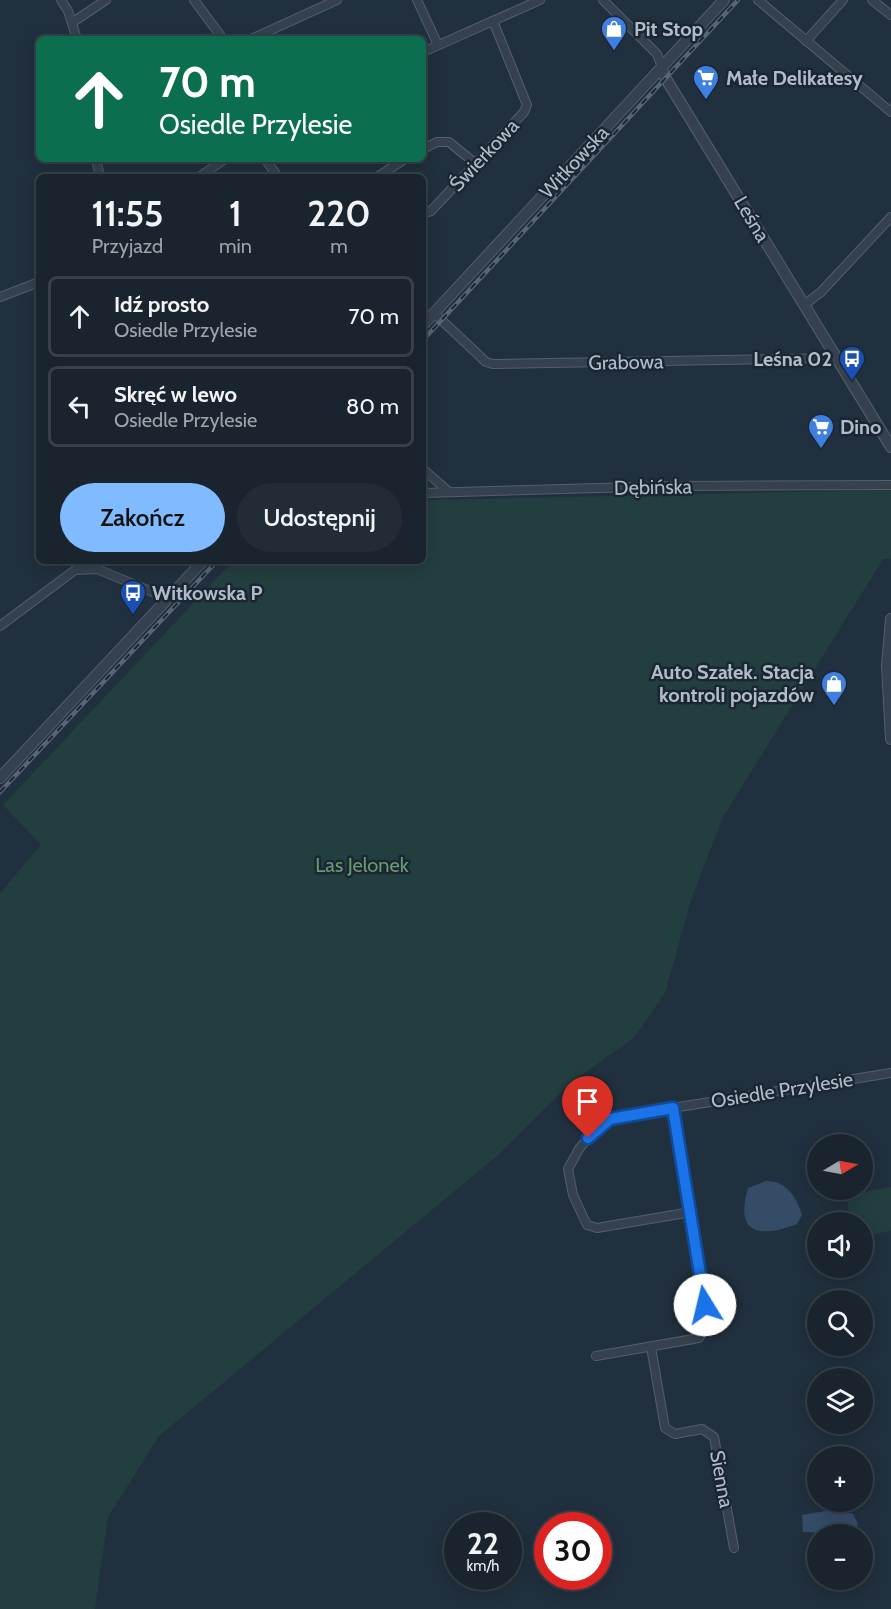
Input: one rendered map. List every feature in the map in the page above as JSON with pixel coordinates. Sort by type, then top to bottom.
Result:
[{"type":"street","points":[[61,0],[73,22],[76,36]]},
{"type":"street","points":[[73,22],[106,0]]},
{"type":"street","points":[[194,0],[221,36]]},
{"type":"street","points":[[258,36],[337,0]]},
{"type":"street","points":[[417,0],[438,45]]},
{"type":"street","points":[[426,51],[540,0]]},
{"type":"street","name":"Leśna","points":[[603,0],[657,54],[663,74],[891,447]]},
{"type":"street","name":"Witkowska","points":[[426,322],[724,0]]},
{"type":"street","points":[[758,0],[891,112]]},
{"type":"street","points":[[806,41],[843,0]]},
{"type":"street","points":[[872,0],[891,15]]},
{"type":"street","name":"Świerkowa","points":[[426,213],[431,211],[476,165],[524,112],[527,105],[493,21]]},
{"type":"street","points":[[426,148],[437,142],[449,142],[476,165]]},
{"type":"street","points":[[203,174],[221,162]]},
{"type":"street","points":[[382,174],[400,162]]},
{"type":"street","points":[[804,305],[821,292],[891,218]]},
{"type":"street","points":[[0,297],[36,283]]},
{"type":"street","name":"Grabowa","points":[[434,313],[486,362],[494,364],[837,358]]},
{"type":"street","points":[[426,472],[449,492]]},
{"type":"street","name":"Dębińska","points":[[426,493],[671,486],[891,485]]},
{"type":"street","points":[[0,777],[200,564]]},
{"type":"street","points":[[0,626],[75,570],[97,568],[155,593],[176,590]]},
{"type":"street","points":[[891,619],[887,665],[891,739]]},
{"type":"street","name":"Osiedle Przylesie","points":[[691,1212],[591,1227],[583,1218],[568,1174],[568,1166],[579,1149],[610,1119],[891,1072]]},
{"type":"street","points":[[596,1356],[699,1338],[708,1325],[673,1108]]},
{"type":"street","name":"Sienna","points":[[651,1347],[664,1428],[675,1434],[702,1430],[714,1437],[734,1548]]},
{"type":"green space","name":"Las Jelonek","points":[[891,490],[891,559],[883,559],[723,817],[692,897],[665,993],[633,1039],[574,1080],[497,1156],[159,1436],[108,1517],[95,1609],[0,1609],[0,893],[41,845],[3,805],[230,564],[426,564],[426,500]]},
{"type":"green space","points":[[891,1187],[891,1231],[873,1234],[873,1212],[849,1212],[847,1200],[873,1200],[873,1190]]},
{"type":"water","points":[[766,1181],[773,1181],[790,1191],[802,1215],[797,1224],[772,1231],[762,1231],[748,1224],[745,1204],[748,1188]]},
{"type":"water","points":[[820,1512],[847,1512],[853,1514],[858,1524],[807,1524],[807,1532],[803,1532],[802,1515]]},
{"type":"railway","points":[[426,337],[738,0]]},
{"type":"railway","points":[[0,792],[214,564]]},
{"type":"place","name":"Pit Stop","points":[[614,52]]},
{"type":"place","name":"Małe Delikatesy","points":[[706,101]]},
{"type":"place","name":"Leśna 02","points":[[852,382]]},
{"type":"place","name":"Dino","points":[[821,450]]},
{"type":"place","name":"Witkowska P","points":[[133,616]]},
{"type":"place","name":"Auto Szałek. Stacja kontroli pojazdów","points":[[834,707]]},
{"type":"route","points":[[588,1138],[610,1119],[673,1108],[705,1305]]}]
